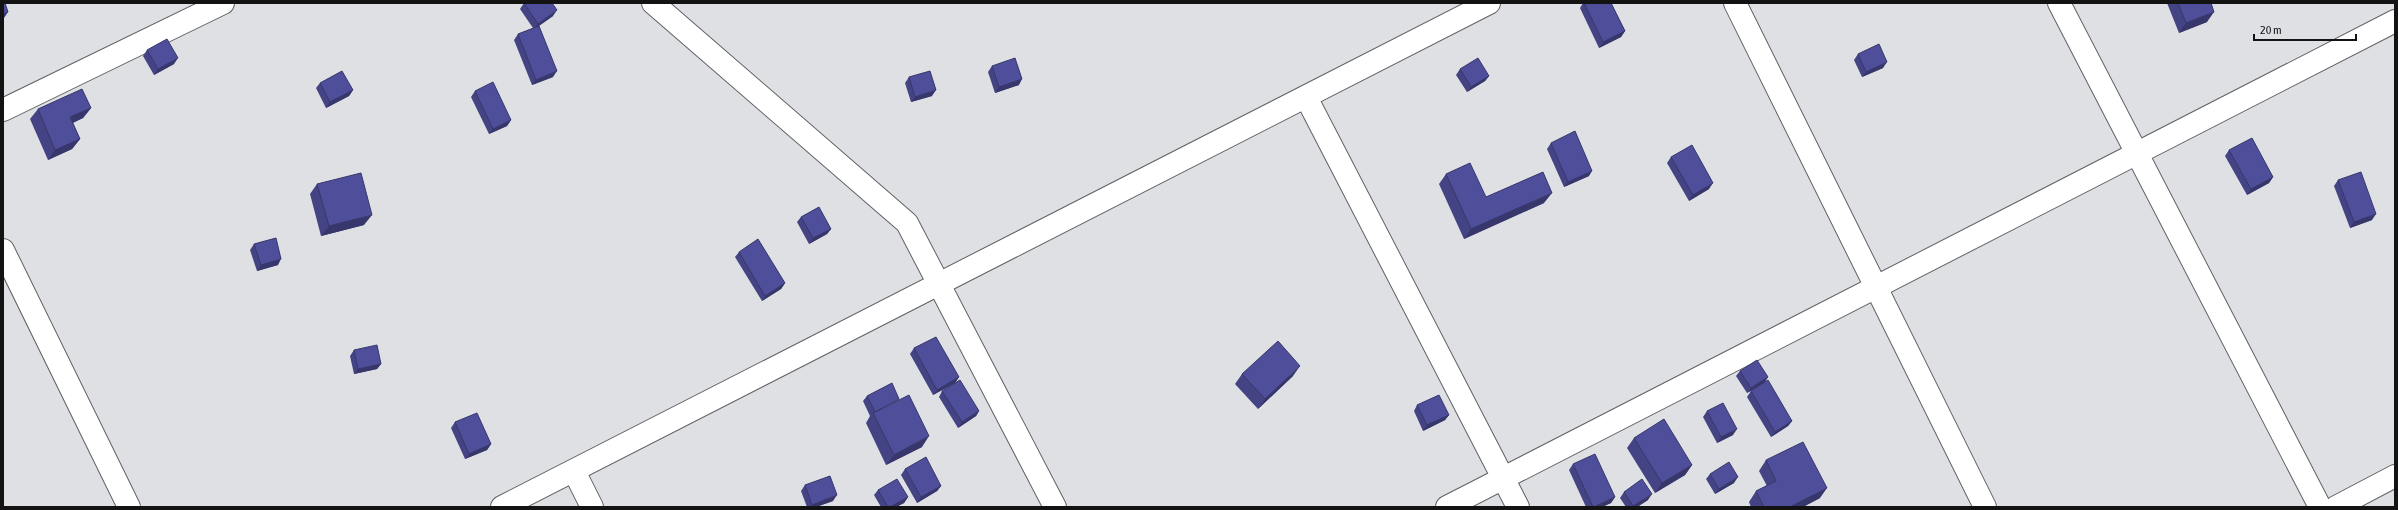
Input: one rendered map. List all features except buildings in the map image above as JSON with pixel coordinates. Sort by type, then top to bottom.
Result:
[{"type":"street","points":[[3,110],[223,3]]},
{"type":"street","points":[[653,3],[907,223],[1055,507]]},
{"type":"street","points":[[502,507],[1489,3]]},
{"type":"street","points":[[1735,3],[1985,507]]},
{"type":"street","points":[[2059,3],[2320,507]]},
{"type":"street","points":[[1447,507],[2395,21]]},
{"type":"street","points":[[1306,97],[1518,507]]},
{"type":"street","points":[[3,250],[129,507]]},
{"type":"street","points":[[574,471],[592,507]]},
{"type":"street","points":[[2336,507],[2395,476]]}]
